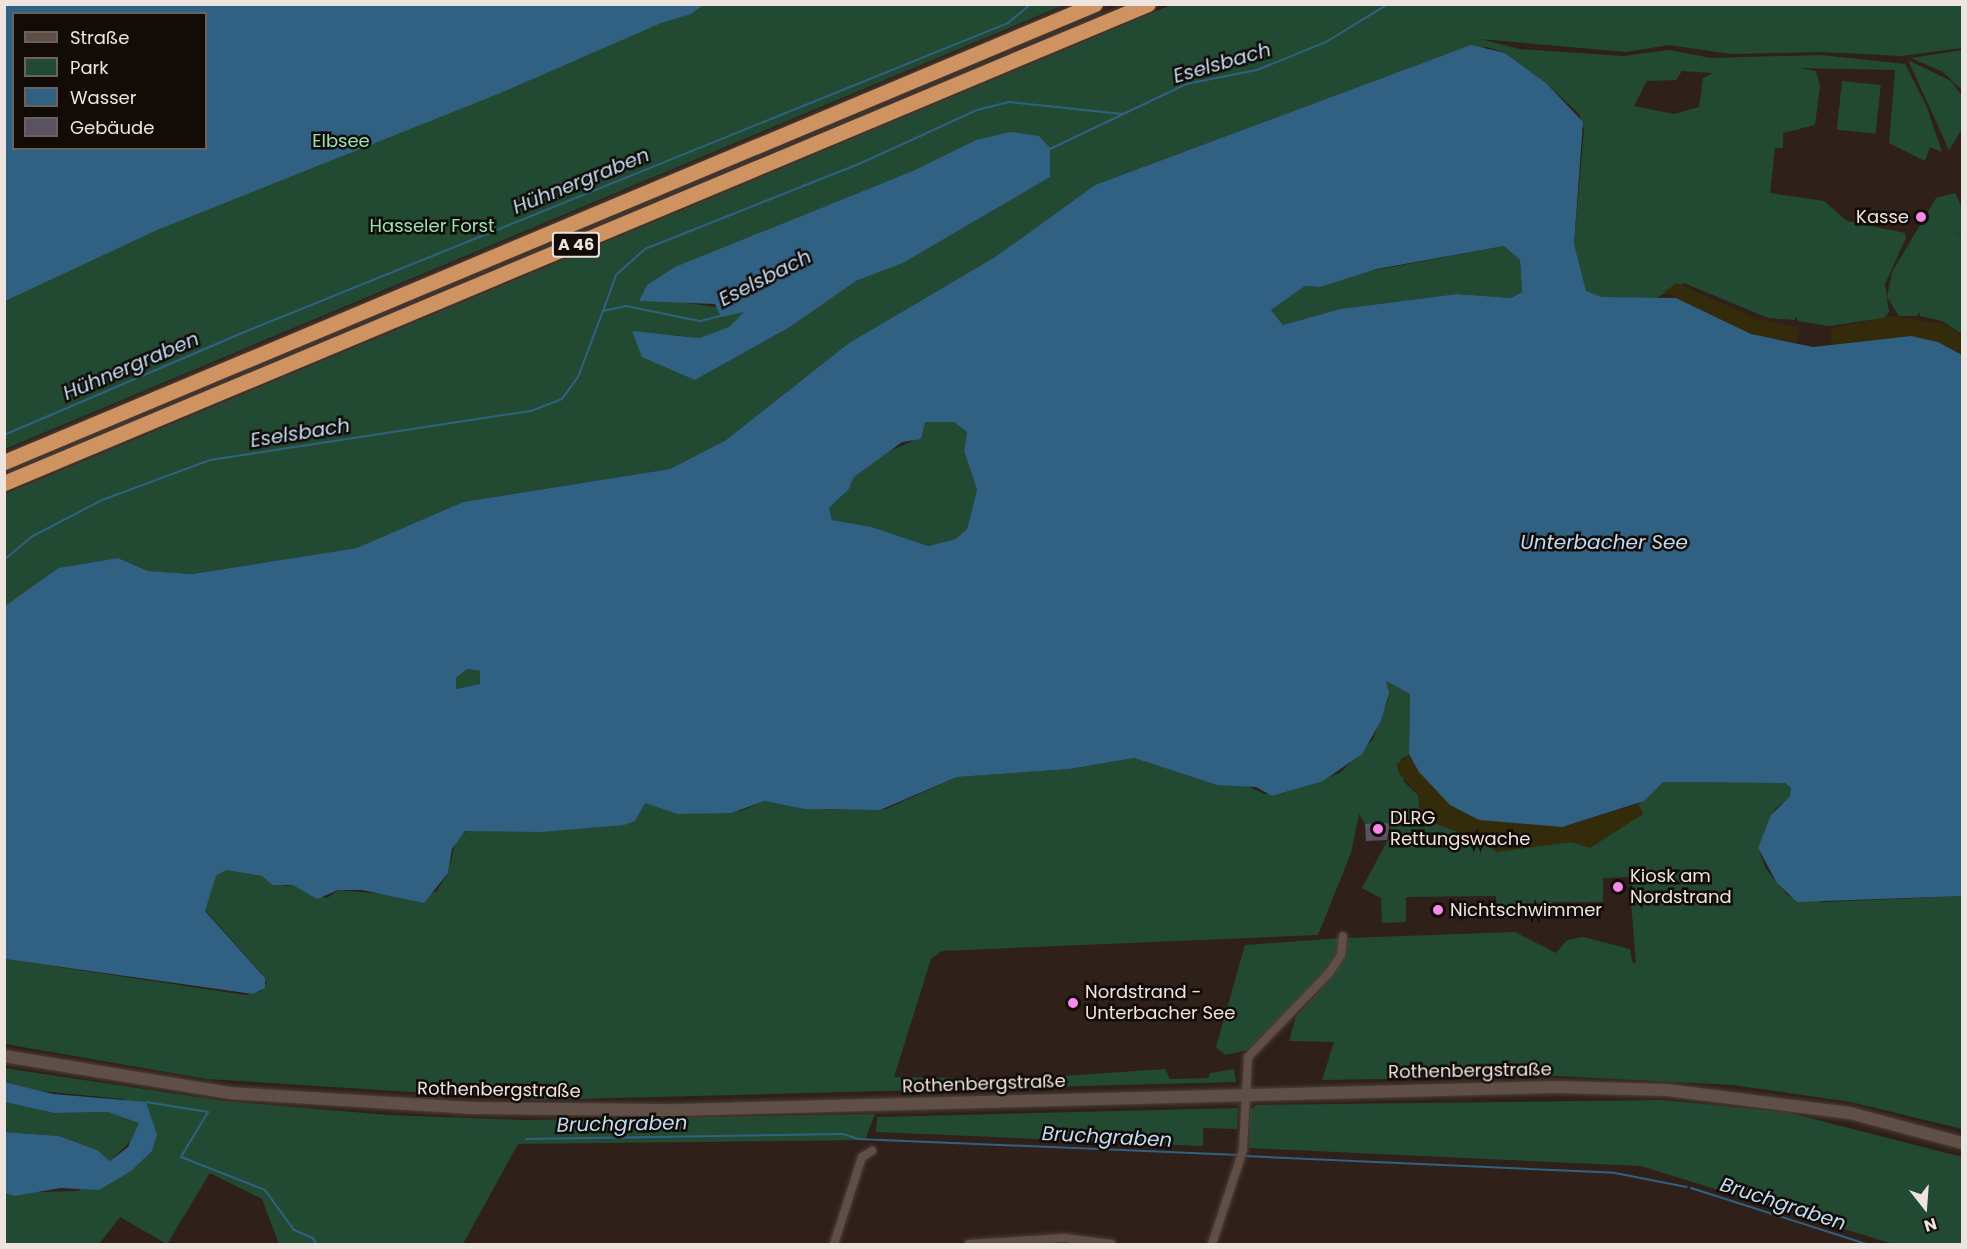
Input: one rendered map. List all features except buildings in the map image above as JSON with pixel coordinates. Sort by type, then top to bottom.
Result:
[{"type":"highway","name":"A 46","points":[[4,462],[1095,4]]},
{"type":"highway","name":"A 46","points":[[4,483],[1148,4]]},
{"type":"main road","name":"Rothenbergstraße","points":[[4,1056],[229,1093],[441,1107],[679,1110],[1556,1087],[1667,1090],[1850,1113],[1962,1143]]},
{"type":"street","points":[[1212,1245],[1243,1150],[1248,1057],[1330,972],[1341,956],[1343,936]]},
{"type":"street","points":[[834,1245],[862,1157],[872,1151]]},
{"type":"street","points":[[969,1245],[1064,1238],[1112,1245]]},
{"type":"green space","name":"Elbsee","points":[[5,5],[1064,5],[5,449]]},
{"type":"green space","points":[[1171,5],[1962,5],[1962,48],[1901,56],[1822,52],[1731,54],[1669,45],[1626,52],[1480,39],[1520,49],[1623,56],[1669,50],[1711,58],[1821,55],[1905,64],[1926,105],[1942,152],[1930,147],[1925,161],[1889,143],[1895,70],[1800,68],[1816,71],[1820,86],[1815,125],[1783,133],[1783,148],[1775,148],[1770,193],[1824,201],[1847,221],[1905,233],[1906,238],[1885,284],[1889,312],[1884,318],[1829,326],[1798,321],[1796,316],[1795,320],[1768,318],[1684,283],[1656,298],[1602,297],[1585,291],[1574,244],[1584,129],[1579,114],[1547,84],[1505,53],[1487,47],[1444,55],[1095,185],[995,257],[849,343],[726,440],[670,469],[463,502],[358,548],[192,574],[148,571],[118,558],[58,568],[5,606],[5,494]],"holes":[[[1682,71],[1713,73],[1703,78],[1699,107],[1674,114],[1634,106],[1647,81],[1676,80]],[[976,140],[1050,148],[1050,177],[903,263],[856,281],[790,327],[695,380],[673,335],[699,338],[729,327],[746,311],[664,300]]]},
{"type":"green space","points":[[1962,50],[1962,90],[1943,72],[1911,58]]},
{"type":"green space","points":[[1908,60],[1951,81],[1962,96],[1962,129],[1949,150]]},
{"type":"green space","points":[[1842,81],[1881,85],[1876,134],[1837,130]]},
{"type":"green space","points":[[1955,193],[1962,208],[1962,235],[1954,232],[1962,236],[1962,334],[1942,321],[1920,316],[1920,312],[1917,316],[1899,316],[1887,297],[1892,272],[1936,198]]},
{"type":"green space","points":[[1504,246],[1520,260],[1522,292],[1511,298],[1457,294],[1340,309],[1283,325],[1271,310],[1305,286],[1320,287],[1350,275]]},
{"type":"green space","points":[[925,421],[954,422],[967,432],[964,451],[977,490],[967,529],[957,539],[928,546],[872,527],[832,520],[829,508],[849,489],[854,477],[887,452],[913,441]]},
{"type":"green space","points":[[467,669],[480,671],[480,684],[456,689],[456,678]]},
{"type":"green space","points":[[1386,681],[1410,694],[1409,755],[1401,759],[1404,782],[1418,795],[1421,818],[1480,840],[1496,851],[1571,842],[1598,844],[1602,837],[1643,814],[1638,804],[1663,782],[1785,783],[1791,788],[1791,796],[1775,809],[1758,848],[1766,869],[1788,896],[1824,902],[1962,896],[1962,1129],[1851,1102],[1732,1085],[1558,1076],[1322,1080],[1334,1042],[1289,1041],[1296,1016],[1337,971],[1348,938],[1515,932],[1556,953],[1567,940],[1583,937],[1630,949],[1632,962],[1636,963],[1629,877],[1603,878],[1603,902],[1553,902],[1553,917],[1497,918],[1496,896],[1406,897],[1406,922],[1382,923],[1381,898],[1362,888],[1391,834],[1390,824],[1365,824],[1359,814],[1351,853],[1318,935],[942,951],[931,959],[894,1077],[1019,1079],[1165,1069],[1170,1079],[1208,1078],[1210,1073],[1234,1069],[1236,1082],[538,1100],[207,1079],[5,1044],[5,959],[246,995],[260,992],[266,983],[262,974],[205,910],[216,876],[226,870],[262,876],[285,886],[293,885],[327,898],[338,890],[396,895],[436,892],[448,873],[456,840],[468,830],[595,828],[645,803],[677,814],[740,811],[765,801],[827,810],[886,809],[957,777],[1071,769],[1134,758],[1217,785],[1246,785],[1264,794],[1281,794],[1340,773],[1373,739],[1388,700]]},
{"type":"green space","points":[[1339,938],[1338,954],[1327,971],[1248,1050],[1225,1055],[1216,1047],[1245,945]]},
{"type":"green space","points":[[4,1068],[224,1101],[388,1115],[525,1120],[875,1114],[865,1140],[518,1144],[463,1244],[279,1244],[262,1199],[210,1173],[167,1244],[120,1217],[99,1244],[5,1244],[5,1193],[78,1191],[157,1135],[123,1099],[19,1089],[5,1082]]},
{"type":"green space","points":[[1662,1100],[1786,1112],[1962,1157],[1962,1244],[1893,1244],[1641,1166],[1249,1148],[1250,1110],[1256,1105]]},
{"type":"green space","points":[[5,1102],[54,1113],[108,1112],[139,1122],[137,1135],[110,1161],[97,1150],[59,1136],[5,1132]]},
{"type":"green space","points":[[1238,1108],[1237,1129],[1203,1128],[1203,1146],[876,1132],[877,1117]]},
{"type":"sand","points":[[1677,283],[1755,318],[1799,328],[1797,343],[1751,334],[1664,292]]},
{"type":"sand","points":[[1892,316],[1945,324],[1962,336],[1962,355],[1938,342],[1911,336],[1831,344],[1831,328]]},
{"type":"sand","points":[[1409,755],[1434,790],[1479,820],[1562,827],[1638,804],[1643,814],[1590,848],[1571,842],[1496,852],[1480,840],[1421,818],[1418,795],[1398,772],[1397,764]]},
{"type":"water","name":"Elbsee","points":[[5,4],[703,4],[691,14],[661,23],[498,94],[157,230],[5,301]]},
{"type":"water","name":"Unterbacher See","points":[[1471,45],[1505,53],[1547,84],[1583,122],[1574,244],[1586,291],[1602,297],[1676,298],[1751,334],[1813,347],[1911,336],[1938,342],[1962,355],[1962,896],[1797,902],[1777,883],[1758,848],[1771,815],[1790,796],[1791,788],[1785,783],[1663,782],[1644,801],[1562,827],[1479,820],[1450,805],[1419,772],[1409,754],[1410,694],[1386,681],[1389,693],[1381,721],[1362,754],[1323,781],[1272,796],[1256,787],[1217,785],[1134,758],[1070,769],[957,777],[880,810],[805,809],[765,801],[731,813],[677,814],[645,803],[635,821],[624,825],[541,832],[465,831],[452,849],[448,873],[424,903],[362,890],[338,890],[317,899],[293,885],[273,885],[262,876],[226,870],[216,876],[205,911],[265,978],[265,988],[253,994],[5,959],[5,606],[58,568],[118,558],[148,571],[192,574],[357,548],[463,502],[670,469],[726,440],[849,343],[995,257],[1095,185]],"holes":[[[1504,246],[1520,260],[1522,292],[1511,298],[1457,294],[1340,309],[1283,325],[1271,310],[1305,286],[1320,287],[1377,269]],[[925,422],[954,422],[967,432],[964,451],[977,490],[967,529],[956,539],[928,546],[872,527],[832,520],[829,508],[849,489],[854,477],[902,442],[921,439]],[[467,669],[480,671],[480,684],[456,689],[456,678]]]},
{"type":"water","points":[[1010,132],[1039,136],[1050,148],[1050,177],[903,263],[856,281],[790,327],[695,380],[642,357],[632,331],[699,338],[729,327],[744,312],[721,317],[715,304],[639,301],[647,285],[675,267],[913,171],[976,140]]},
{"type":"water","points":[[4,1082],[53,1094],[146,1102],[157,1135],[152,1151],[131,1171],[99,1190],[61,1188],[14,1196],[5,1193],[5,1132],[59,1136],[97,1150],[110,1161],[128,1147],[139,1123],[108,1112],[54,1113],[5,1102]]},
{"type":"waterway","name":"Hühnergraben","points":[[4,435],[242,333],[1008,23],[1031,4]]},
{"type":"waterway","name":"Eselsbach","points":[[1050,149],[1186,84],[1257,70],[1326,42],[1388,4]]},
{"type":"waterway","points":[[603,311],[616,275],[645,249],[859,164],[977,110],[1009,102],[1122,114]]},
{"type":"waterway","name":"Eselsbach","points":[[4,560],[31,537],[102,500],[210,460],[531,411],[562,399],[578,377],[603,311],[626,306],[700,321],[724,315]]},
{"type":"waterway","points":[[146,1102],[208,1112],[181,1157],[265,1190],[294,1230],[313,1238],[316,1244]]},
{"type":"waterway","name":"Bruchgraben","points":[[526,1139],[843,1134],[858,1139],[1239,1155]]},
{"type":"waterway","name":"Bruchgraben","points":[[1245,1156],[1615,1173],[1687,1187]]},
{"type":"waterway","name":"Bruchgraben","points":[[1691,1188],[1866,1244]]},
{"type":"place","name":"Kasse","points":[[1921,217]]},
{"type":"place","name":"DLRG Rettungswache","points":[[1378,829]]},
{"type":"place","name":"Kiosk am Nordstrand","points":[[1618,887]]},
{"type":"place","name":"Nichtschwimmer","points":[[1438,910]]},
{"type":"place","name":"Nordstrand - Unterbacher See","points":[[1073,1003]]},
{"type":"park label","name":"Hasseler Forst","points":[[432,226]]}]
